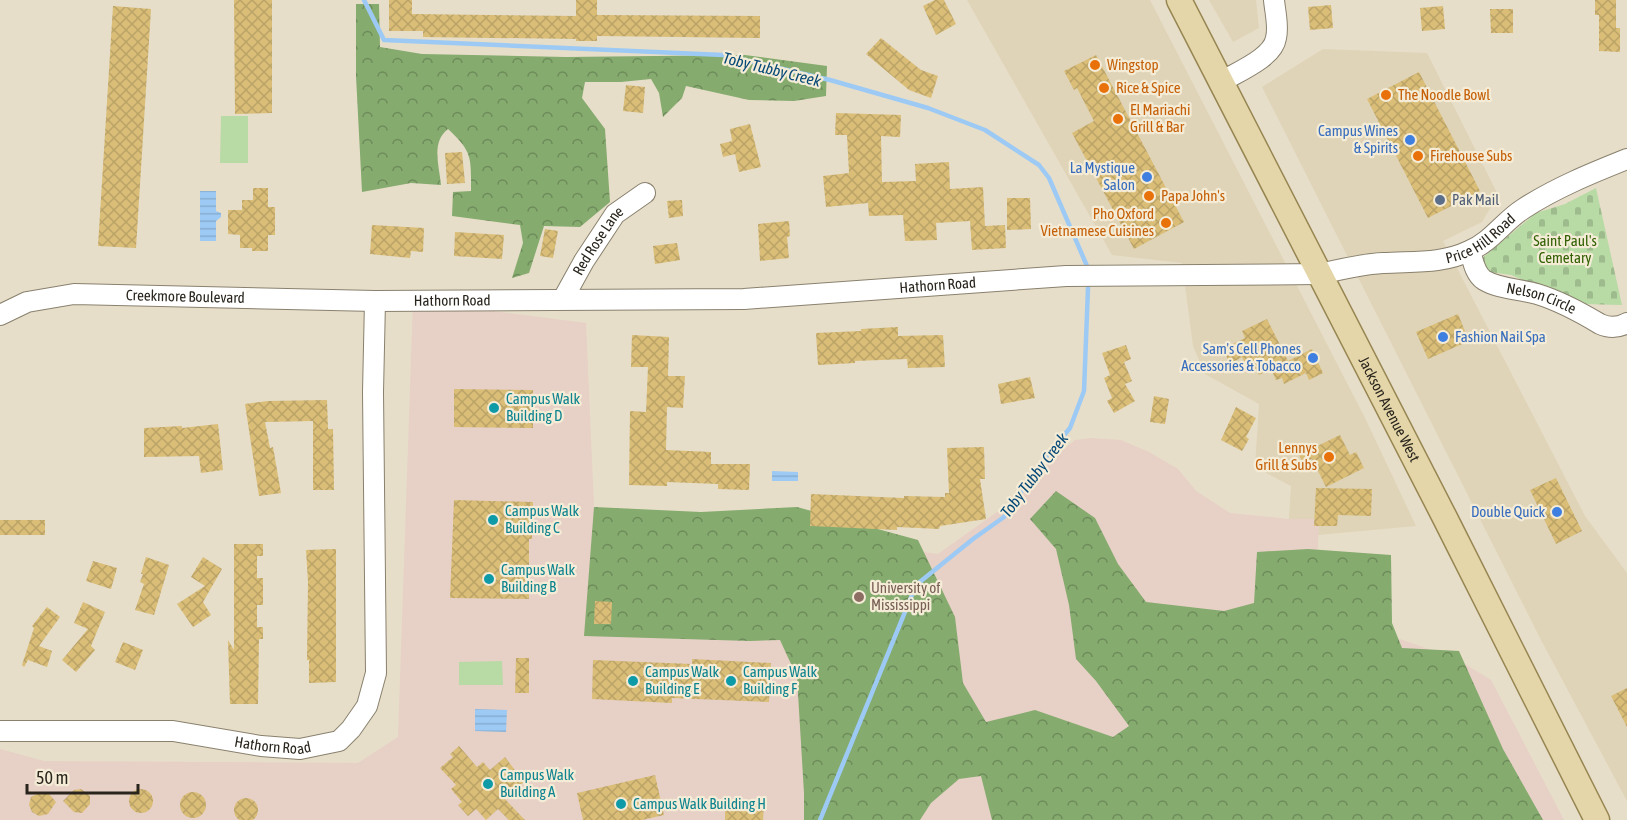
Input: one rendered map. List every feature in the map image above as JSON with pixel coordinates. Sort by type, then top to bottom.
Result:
[{"type":"main road","name":"Jackson Avenue West","points":[[1179,0],[1597,820]]},
{"type":"street","points":[[1221,82],[1266,55],[1273,48],[1277,31],[1274,0]]},
{"type":"street","name":"Price Hill Road","points":[[1320,274],[1355,266],[1439,261],[1470,251],[1492,237],[1521,210],[1591,174],[1627,159]]},
{"type":"street","name":"Red Rose Lane","points":[[563,299],[584,261],[615,214],[645,193]]},
{"type":"street","name":"Nelson Circle","points":[[1470,251],[1478,275],[1485,281],[1536,294],[1568,306],[1603,325],[1610,327],[1627,323]]},
{"type":"street","name":"Hathorn Road","points":[[0,731],[173,731],[261,746],[300,749],[339,741],[351,729],[367,706],[376,673],[373,392],[375,302],[744,299],[1066,276],[1320,274]]},
{"type":"street","name":"Creekmore Boulevard","points":[[0,315],[27,302],[74,294],[375,302]]},
{"type":"shaded area","points":[[967,0],[1150,0],[1366,420],[1416,526],[1318,535],[1319,519],[1289,519],[1291,486],[1255,467],[1259,404],[1205,374],[1193,346],[1182,263],[1112,255]]},
{"type":"shaded area","points":[[1209,0],[1256,0],[1259,28],[1233,42]]},
{"type":"shaded area","points":[[1323,49],[1427,53],[1498,195],[1482,222],[1443,241],[1585,516],[1627,573],[1627,801],[1541,640],[1262,87]]},
{"type":"shaded area","name":"University of Mississippi","points":[[413,301],[586,323],[594,507],[938,554],[1004,507],[1024,483],[1075,440],[1091,438],[1121,440],[1149,452],[1178,469],[1196,491],[1230,513],[1289,519],[1319,519],[1314,639],[1397,638],[1457,659],[1491,680],[1564,820],[0,820],[0,749],[44,761],[358,763],[398,737]]},
{"type":"green space","points":[[356,4],[379,4],[380,47],[422,54],[566,57],[745,55],[827,66],[826,96],[794,101],[749,100],[686,86],[682,98],[663,117],[659,93],[651,79],[585,82],[582,98],[605,129],[610,202],[580,227],[544,226],[529,273],[512,278],[523,243],[520,225],[452,216],[453,192],[471,191],[471,171],[466,150],[448,129],[439,140],[438,147],[441,185],[411,183],[362,192],[356,76]]},
{"type":"green space","points":[[221,116],[248,116],[248,163],[220,163]]},
{"type":"green space","name":"Saint Paul's Cemetary","points":[[1596,188],[1622,305],[1582,304],[1511,275],[1483,271],[1481,259],[1536,213],[1565,204]]},
{"type":"green space","points":[[1056,491],[1095,518],[1118,564],[1146,602],[1224,611],[1254,603],[1257,552],[1308,549],[1391,555],[1392,623],[1402,648],[1459,651],[1503,749],[1543,820],[992,820],[981,776],[959,779],[931,803],[920,820],[804,820],[797,677],[780,640],[584,636],[594,507],[701,512],[797,507],[918,540],[955,617],[963,683],[986,722],[1035,710],[1113,737],[1129,726],[1096,681],[1076,659],[1069,605],[1056,549],[1030,519]]},
{"type":"green space","points":[[502,661],[503,685],[459,685],[459,662]]},
{"type":"water","points":[[200,191],[216,191],[216,211],[221,213],[221,217],[216,221],[216,241],[200,241]]},
{"type":"water","points":[[772,471],[798,472],[798,481],[772,481]]},
{"type":"water","points":[[475,709],[507,710],[506,732],[475,731]]},
{"type":"building","points":[[234,0],[272,0],[272,113],[235,114]]},
{"type":"building","points":[[389,0],[412,0],[412,14],[576,16],[576,0],[597,0],[597,15],[760,16],[760,38],[597,36],[597,41],[576,41],[576,39],[423,37],[423,31],[389,31]]},
{"type":"building","points":[[935,0],[944,0],[956,24],[936,35],[923,6]]},
{"type":"building","points":[[1595,0],[1616,0],[1616,28],[1620,28],[1620,52],[1599,51],[1599,15],[1595,15]]},
{"type":"building","points":[[1331,5],[1333,28],[1310,30],[1308,7]]},
{"type":"building","points":[[113,6],[151,9],[136,248],[98,246]]},
{"type":"building","points":[[1443,6],[1445,29],[1422,31],[1420,8]]},
{"type":"building","points":[[1490,9],[1513,9],[1513,33],[1491,33]]},
{"type":"building","points":[[881,38],[921,70],[938,76],[931,98],[909,90],[866,54]]},
{"type":"building","points":[[1096,55],[1184,222],[1134,249],[1072,133],[1094,121],[1077,88],[1074,90],[1064,71]]},
{"type":"building","points":[[1419,72],[1480,191],[1428,218],[1367,99]]},
{"type":"building","points":[[626,85],[645,87],[643,113],[623,111]]},
{"type":"building","points":[[836,113],[901,115],[900,137],[881,136],[882,182],[916,181],[915,164],[949,162],[950,189],[983,187],[985,226],[1005,225],[1006,248],[972,250],[970,221],[936,223],[937,240],[905,241],[903,215],[869,216],[868,203],[826,207],[823,176],[849,173],[847,135],[835,135]]},
{"type":"building","points":[[750,124],[761,167],[739,172],[735,154],[723,157],[720,144],[732,141],[730,129]]},
{"type":"building","points":[[462,152],[465,183],[447,184],[445,153]]},
{"type":"building","points":[[253,188],[268,188],[268,207],[275,207],[275,235],[268,235],[268,251],[240,248],[240,235],[228,234],[228,210],[242,210],[242,200],[253,200]]},
{"type":"building","points":[[1007,198],[1030,198],[1031,229],[1007,230]]},
{"type":"building","points":[[682,200],[683,216],[669,218],[667,201]]},
{"type":"building","points":[[789,221],[790,236],[787,237],[789,258],[760,261],[758,224]]},
{"type":"building","points":[[372,225],[424,228],[423,252],[411,251],[410,258],[370,254]]},
{"type":"building","points":[[545,229],[558,231],[553,258],[540,256]]},
{"type":"building","points":[[455,232],[504,235],[502,259],[454,256]]},
{"type":"building","points":[[677,243],[680,260],[655,264],[653,246]]},
{"type":"building","name":"Fashion Nail Spa","points":[[1458,314],[1469,341],[1428,359],[1416,332]]},
{"type":"building","points":[[1267,319],[1288,361],[1312,349],[1323,373],[1309,380],[1306,373],[1284,384],[1282,378],[1276,380],[1271,369],[1259,375],[1255,368],[1249,371],[1242,357],[1230,364],[1223,349],[1245,338],[1242,331]]},
{"type":"building","points":[[898,327],[898,336],[943,335],[945,367],[908,368],[907,359],[818,365],[816,333]]},
{"type":"building","points":[[632,335],[669,337],[668,376],[685,376],[683,408],[667,407],[666,450],[711,452],[711,464],[750,464],[749,490],[718,489],[718,484],[667,482],[667,486],[629,485],[630,411],[646,412],[648,367],[631,367]]},
{"type":"building","points":[[1126,345],[1131,359],[1124,362],[1132,381],[1125,384],[1135,401],[1114,413],[1107,401],[1112,398],[1104,378],[1110,375],[1102,353]]},
{"type":"building","points":[[1030,377],[1035,398],[1001,404],[998,384]]},
{"type":"building","name":"Campus Walk Building D","points":[[454,389],[533,390],[533,428],[454,427]]},
{"type":"building","points":[[1154,396],[1169,399],[1165,424],[1150,422]]},
{"type":"building","points":[[327,400],[328,429],[333,429],[334,490],[313,490],[313,421],[265,422],[270,448],[273,447],[281,493],[259,496],[245,404],[268,401]]},
{"type":"building","points":[[1236,407],[1256,418],[1242,451],[1221,440]]},
{"type":"building","points":[[218,424],[223,470],[201,473],[199,456],[144,457],[144,428],[182,426],[182,428]]},
{"type":"building","name":"Lennys Grill & Subs","points":[[1340,435],[1350,455],[1356,452],[1364,468],[1326,487],[1312,459],[1303,463],[1296,449],[1306,444],[1309,450]]},
{"type":"building","points":[[984,447],[985,479],[980,479],[986,519],[940,526],[939,529],[897,527],[897,530],[810,526],[811,494],[904,498],[904,496],[945,497],[945,493],[949,493],[947,448]]},
{"type":"building","name":"Double Quick","points":[[1556,478],[1582,531],[1556,544],[1530,490]]},
{"type":"building","points":[[1316,488],[1372,489],[1371,516],[1338,515],[1337,526],[1314,526]]},
{"type":"building","points":[[454,500],[533,502],[532,539],[529,539],[529,599],[450,598]]},
{"type":"building","points":[[0,520],[45,520],[45,535],[0,535]]},
{"type":"building","points":[[234,544],[263,544],[263,556],[257,556],[257,578],[263,578],[263,605],[257,605],[257,627],[263,627],[263,639],[259,639],[258,704],[230,704],[228,640],[234,650]]},
{"type":"building","points":[[336,549],[336,682],[309,683],[306,550]]},
{"type":"building","points":[[146,557],[169,565],[154,615],[135,610],[144,584],[140,582]]},
{"type":"building","points":[[203,557],[222,569],[203,602],[211,615],[193,627],[177,604],[205,586],[191,577]]},
{"type":"building","points":[[93,561],[117,568],[111,589],[86,581]]},
{"type":"building","points":[[595,601],[612,602],[611,624],[594,624]]},
{"type":"building","points":[[83,602],[105,612],[91,646],[95,650],[76,672],[62,660],[88,629],[74,623]]},
{"type":"building","points":[[47,607],[60,617],[39,646],[52,651],[47,667],[28,660],[24,667],[22,665],[34,628],[32,626]]},
{"type":"building","points":[[123,642],[143,650],[135,670],[115,662]]},
{"type":"building","points":[[516,658],[529,658],[529,693],[515,693]]},
{"type":"building","points":[[692,659],[771,663],[769,702],[672,698],[672,703],[592,699],[593,660],[692,664]]},
{"type":"building","points":[[1627,688],[1627,727],[1611,696]]},
{"type":"building","name":"Campus Walk Building A","points":[[459,746],[477,767],[483,762],[490,770],[505,757],[524,782],[505,799],[525,820],[509,820],[498,809],[486,820],[476,809],[468,816],[458,805],[462,802],[451,789],[456,785],[440,768],[453,757],[450,754]]},
{"type":"building","name":"Campus Walk Building H","points":[[655,775],[664,815],[642,820],[583,820],[577,793]]},
{"type":"building","points":[[81,789],[90,796],[90,804],[82,813],[74,812],[63,801],[74,790]]},
{"type":"building","points":[[136,789],[146,789],[153,796],[153,806],[146,813],[136,813],[129,806],[129,796]]},
{"type":"building","points":[[41,792],[49,794],[56,802],[48,814],[39,816],[32,812],[29,805],[31,797]]},
{"type":"building","points":[[193,792],[202,796],[206,805],[202,814],[193,818],[184,814],[180,805],[184,796]]},
{"type":"building","points":[[246,798],[255,801],[258,810],[255,819],[246,822],[237,819],[234,810],[237,801]]},
{"type":"building","points":[[725,803],[764,804],[763,820],[725,820]]},
{"type":"waterway","name":"Toby Tubby Creek","points":[[364,0],[384,40],[723,55],[830,80],[928,108],[985,130],[1039,165],[1049,178],[1087,266]]},
{"type":"waterway","name":"Toby Tubby Creek","points":[[820,820],[916,585],[1004,517],[1040,464],[1070,428],[1084,391],[1088,288]]},
{"type":"place","name":"Wingstop","points":[[1095,65]]},
{"type":"place","name":"Rice & Spice","points":[[1104,88]]},
{"type":"place","name":"The Noodle Bowl","points":[[1386,95]]},
{"type":"place","name":"El Mariachi Grill & Bar","points":[[1118,119]]},
{"type":"place","name":"Campus Wines & Spirits","points":[[1410,140]]},
{"type":"place","name":"Firehouse Subs","points":[[1418,156]]},
{"type":"place","name":"La Mystique Salon","points":[[1147,177]]},
{"type":"place","name":"Papa John's","points":[[1149,196]]},
{"type":"place","name":"Pak Mail","points":[[1440,200]]},
{"type":"place","name":"Pho Oxford Vietnamese Cuisines","points":[[1166,223]]},
{"type":"place","name":"Fashion Nail Spa","points":[[1443,337]]},
{"type":"place","name":"Sam's Cell Phones Accessories & Tobacco","points":[[1313,358]]},
{"type":"place","name":"Campus Walk Building D","points":[[494,408]]},
{"type":"place","name":"Lennys Grill & Subs","points":[[1329,457]]},
{"type":"place","name":"Double Quick","points":[[1557,512]]},
{"type":"place","name":"Campus Walk Building C","points":[[493,520]]},
{"type":"place","name":"Campus Walk Building B","points":[[489,579]]},
{"type":"place","name":"University of Mississippi","points":[[859,597]]},
{"type":"place","name":"Campus Walk Building E","points":[[633,681]]},
{"type":"place","name":"Campus Walk Building F","points":[[731,681]]},
{"type":"place","name":"Campus Walk Building A","points":[[488,784]]},
{"type":"place","name":"Campus Walk Building H","points":[[621,804]]}]
